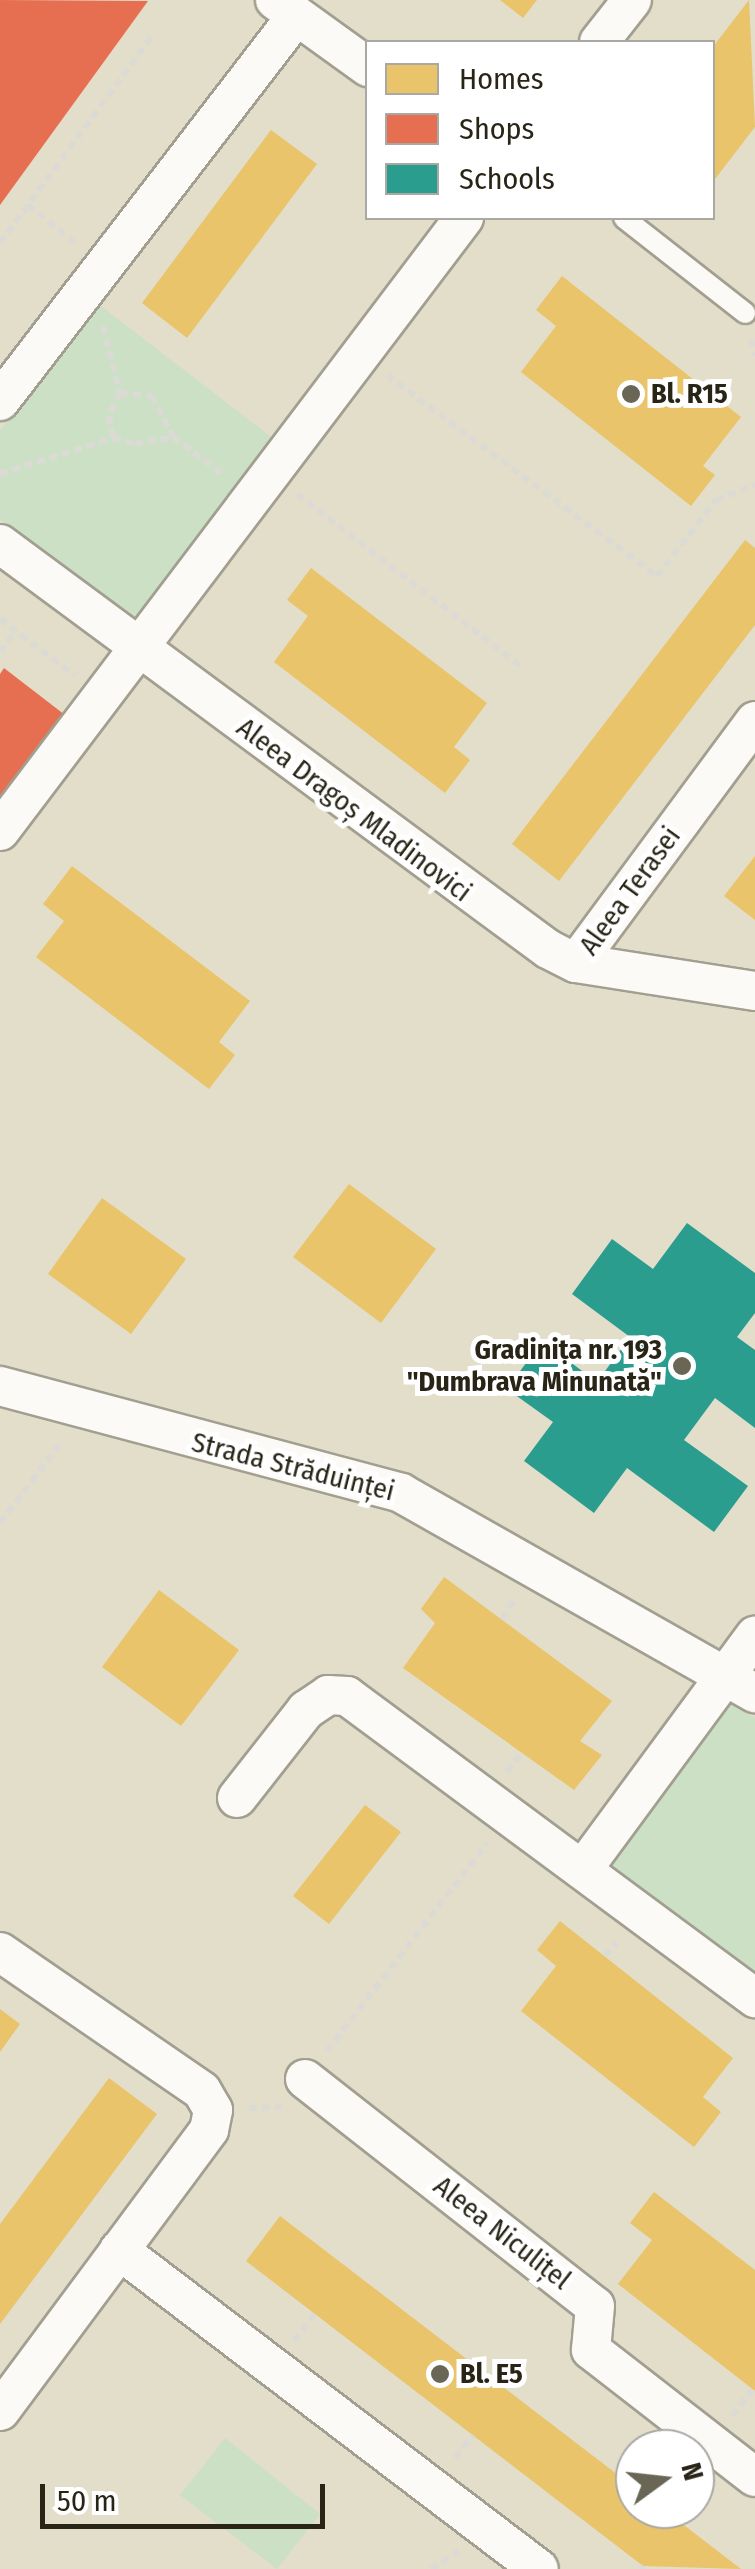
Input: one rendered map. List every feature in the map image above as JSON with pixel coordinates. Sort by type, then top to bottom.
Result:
[{"type":"street","points":[[601,40],[632,0]]},
{"type":"street","points":[[0,401],[97,273],[286,8],[365,65]]},
{"type":"street","points":[[0,831],[462,220]]},
{"type":"street","name":"Aleea Dragoș Mladinovici","points":[[0,544],[516,930],[576,963]]},
{"type":"street","name":"Aleea Terasei","points":[[755,721],[576,963],[755,990]]},
{"type":"street","name":"Strada Străduinței","points":[[0,1386],[82,1414],[401,1493],[740,1685]]},
{"type":"street","points":[[583,1870],[740,1685],[755,1636]]},
{"type":"street","points":[[238,1798],[328,1695],[379,1717],[755,1998]]},
{"type":"street","points":[[0,1952],[202,2092],[213,2110],[209,2130],[0,2411]]},
{"type":"street","name":"Aleea Niculițel","points":[[306,2079],[595,2306],[591,2350],[755,2478]]},
{"type":"street","points":[[119,2250],[539,2569]]},
{"type":"lane","points":[[627,220],[745,313]]},
{"type":"path","points":[[0,243],[153,35]]},
{"type":"path","points":[[28,205],[97,273],[120,392],[109,416],[112,438]]},
{"type":"path","points":[[359,354],[657,576],[716,500],[755,486]]},
{"type":"path","points":[[120,392],[152,396],[173,437]]},
{"type":"path","points":[[0,474],[112,438],[173,437],[260,484],[523,668]]},
{"type":"path","points":[[0,619],[101,696]]},
{"type":"path","points":[[0,652],[16,631]]},
{"type":"path","points":[[0,1522],[82,1414]]},
{"type":"path","points":[[213,2110],[283,2107],[509,1814]]},
{"type":"green space","points":[[97,303],[274,439],[134,623],[0,520],[0,430]]},
{"type":"green space","points":[[723,1700],[755,1718],[755,1977],[601,1866]]},
{"type":"green space","points":[[225,2438],[320,2514],[277,2569],[180,2495]]},
{"type":"building: Homes","points":[[500,0],[537,0],[523,18]]},
{"type":"building: Homes","points":[[749,0],[755,127],[715,179],[715,44]]},
{"type":"building: Homes","points":[[271,130],[317,164],[187,338],[142,303]]},
{"type":"building: Homes","name":"Bl. R15","points":[[562,276],[741,417],[703,466],[715,475],[691,506],[521,372],[556,326],[536,310]]},
{"type":"building: Homes","points":[[745,540],[755,548],[755,625],[559,881],[512,844]]},
{"type":"building: Homes","points":[[311,568],[487,703],[454,747],[470,760],[445,793],[274,662],[308,616],[287,600]]},
{"type":"building: Homes","points":[[755,856],[755,920],[724,896]]},
{"type":"building: Homes","points":[[72,866],[250,1001],[219,1042],[235,1055],[209,1089],[36,957],[64,921],[43,904]]},
{"type":"building: Homes","points":[[349,1184],[436,1249],[381,1323],[293,1257]]},
{"type":"building: Homes","points":[[102,1198],[186,1259],[131,1334],[48,1274]]},
{"type":"building: Homes","points":[[444,1577],[612,1701],[580,1741],[602,1755],[574,1790],[403,1668],[435,1623],[421,1609]]},
{"type":"building: Homes","points":[[159,1590],[239,1650],[181,1726],[102,1667]]},
{"type":"building: Homes","points":[[365,1805],[401,1832],[329,1924],[293,1896]]},
{"type":"building: Homes","points":[[560,1921],[733,2058],[703,2097],[721,2112],[694,2147],[521,2011],[556,1966],[537,1950]]},
{"type":"building: Homes","points":[[0,2009],[20,2024],[0,2052]]},
{"type":"building: Homes","points":[[109,2078],[157,2114],[0,2324],[0,2224]]},
{"type":"building: Homes","points":[[654,2192],[755,2270],[755,2391],[618,2284],[652,2240],[630,2223]]},
{"type":"building: Homes","name":"Bl. E5","points":[[280,2216],[615,2473],[615,2529],[689,2529],[741,2569],[643,2566],[246,2261]]},
{"type":"building: Shops","points":[[0,0],[148,1],[0,205]]},
{"type":"building: Shops","points":[[4,668],[65,715],[0,801],[0,674]]},
{"type":"building: Schools","name":"Gradinița nr. 193 \"Dumbrava Minunată\"","points":[[687,1223],[755,1273],[755,1313],[737,1337],[755,1350],[755,1428],[715,1398],[684,1440],[748,1486],[714,1532],[627,1468],[594,1513],[524,1461],[553,1422],[507,1389],[542,1341],[597,1382],[630,1337],[572,1294],[612,1239],[653,1269]]},
{"type":"place","name":"Bl. R15","points":[[631,394]]},
{"type":"place","name":"Gradinița nr. 193 \"Dumbrava Minunată\"","points":[[682,1366]]},
{"type":"place","name":"Bl. E5","points":[[440,2374]]}]
